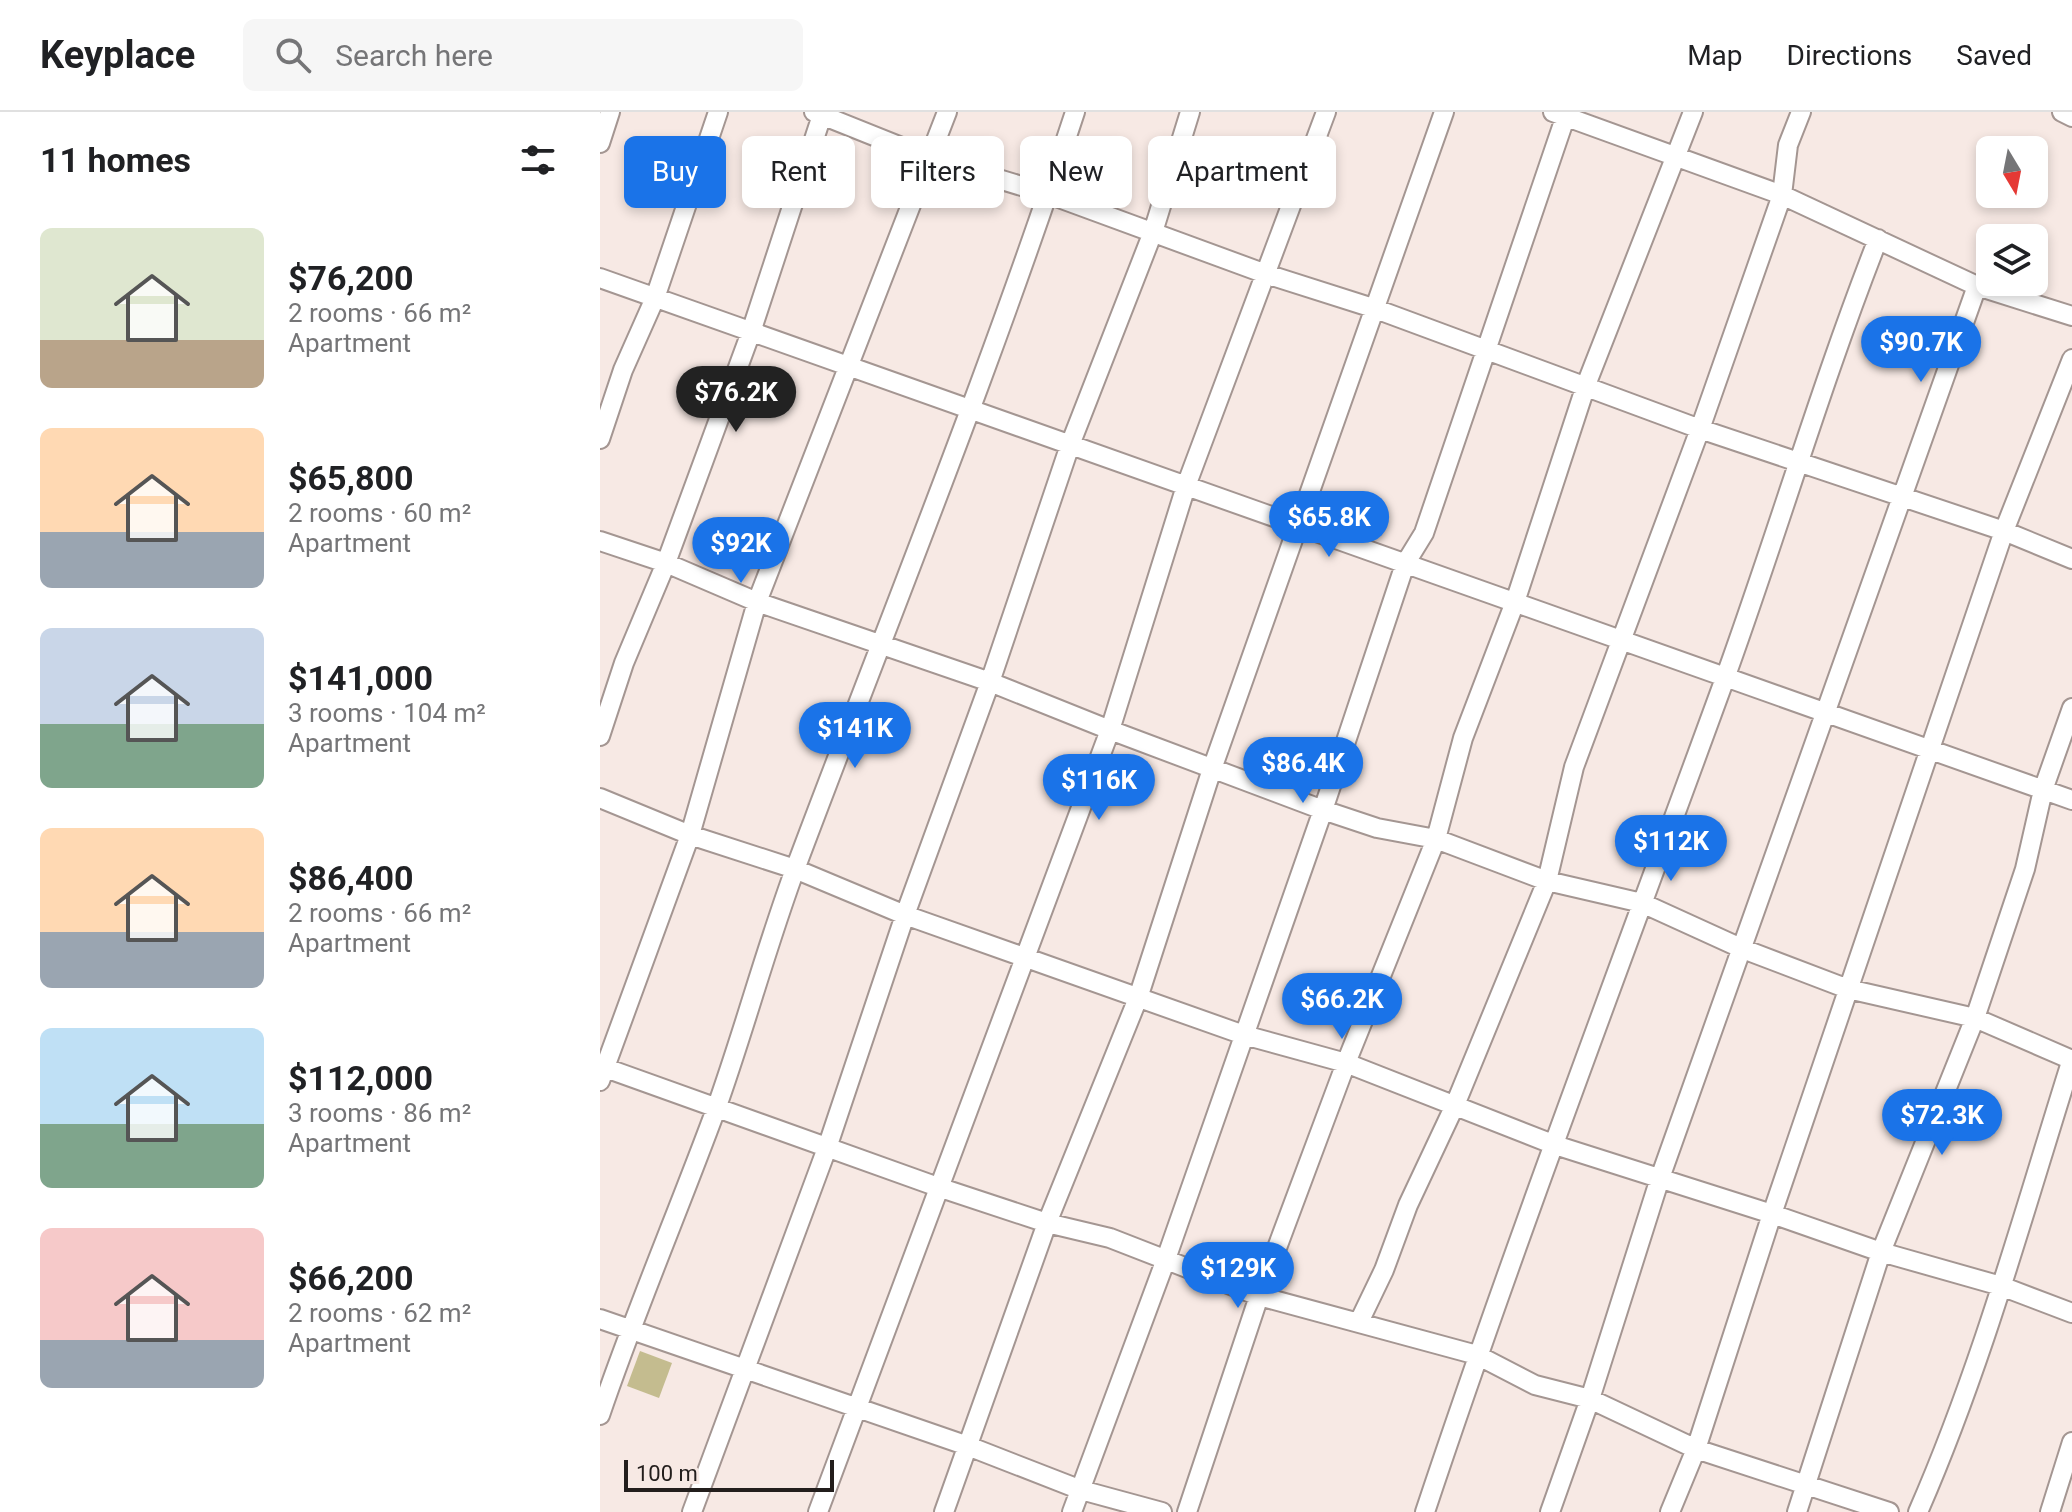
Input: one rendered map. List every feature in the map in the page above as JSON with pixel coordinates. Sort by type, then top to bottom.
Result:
[{"type":"street","points":[[600,143],[610,112]]},
{"type":"street","points":[[600,439],[623,370],[655,298],[718,112]]},
{"type":"street","points":[[938,136],[947,112]]},
{"type":"street","points":[[1067,136],[1075,112]]},
{"type":"street","points":[[692,1512],[827,1148],[1070,445],[1153,232],[1190,112]]},
{"type":"street","points":[[818,1512],[1110,730],[1186,486],[1326,112]]},
{"type":"street","points":[[944,1512],[1047,1223],[1138,998],[1212,769],[1444,112]]},
{"type":"street","points":[[1187,1512],[1259,1296],[1346,1063],[1436,839],[1463,738],[1515,602],[1586,385],[1693,112]]},
{"type":"street","points":[[1359,1322],[1384,1270],[1408,1205],[1455,1105],[1547,881],[1574,767],[1700,429],[1782,195],[1788,145],[1801,112]]},
{"type":"street","points":[[2062,112],[2072,117]]},
{"type":"street","points":[[600,736],[624,663],[666,563],[751,332],[819,113],[875,136]]},
{"type":"street","points":[[1072,1512],[1166,1259],[1323,810],[1405,564],[1424,533],[1562,113],[1782,195],[1976,286]]},
{"type":"street","points":[[909,208],[757,602],[690,835],[602,1072],[1047,1223],[1110,1238],[1259,1296],[1477,1355],[1535,1385],[1590,1399],[1696,1449],[1889,1512]]},
{"type":"street","points":[[600,1415],[629,1329],[716,1109],[795,869],[1043,208]]},
{"type":"street","points":[[1087,208],[1266,274],[1373,308],[1700,429],[2004,531],[2072,559]]},
{"type":"street","points":[[1425,1512],[1477,1355],[1725,677],[1838,342],[1878,239]]},
{"type":"street","points":[[600,278],[2072,800]]},
{"type":"street","points":[[1550,1512],[1590,1399],[1660,1178],[1976,289]]},
{"type":"street","points":[[2009,296],[2072,316]]},
{"type":"street","points":[[1670,1512],[1696,1449],[1772,1214],[2004,531],[2072,359]]},
{"type":"street","points":[[600,541],[666,563],[757,602],[990,682],[1323,810],[1377,828],[1436,839],[1547,881],[1642,903],[1743,949],[1848,989],[1975,1018],[2072,1060],[2001,1286],[1941,1460],[1918,1512]]},
{"type":"street","points":[[1797,1512],[1881,1252],[1975,1018],[2025,869],[2043,790],[2072,708]]},
{"type":"street","points":[[600,798],[690,835],[795,869],[905,915],[1244,1035],[1346,1063],[1555,1145],[1881,1252],[2001,1286],[2072,1313]]},
{"type":"street","points":[[600,1319],[968,1446],[1081,1490],[1162,1512]]},
{"type":"street","points":[[2050,1512],[2072,1442]]},
{"type":"shaded area","points":[[640,1351],[672,1363],[659,1398],[627,1386]]}]
